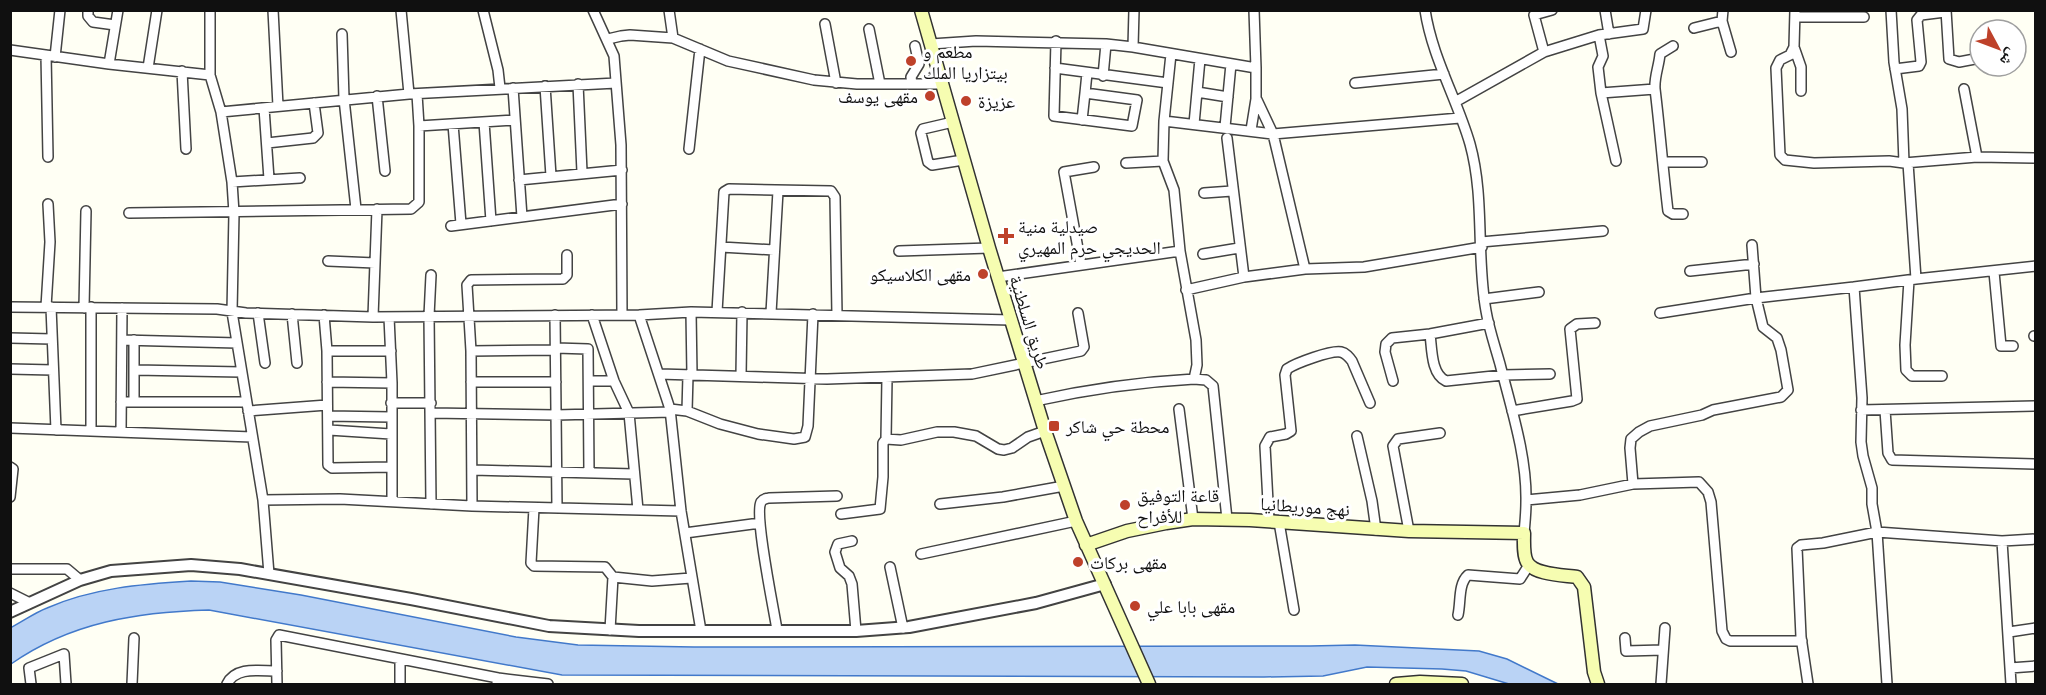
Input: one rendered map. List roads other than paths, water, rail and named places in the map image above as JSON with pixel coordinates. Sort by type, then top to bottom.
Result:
[{"type":"main road","name":"طريق السلطنية","points":[[921,10],[963,160],[1045,431],[1076,521],[1149,684]]},
{"type":"main road","name":"نهج موريطانيا","points":[[1086,545],[1127,531],[1193,519],[1274,521],[1376,530],[1524,533]]},
{"type":"main road","points":[[1524,533],[1526,560],[1529,565],[1543,571],[1577,577],[1584,587],[1594,672],[1598,684]]},
{"type":"main road","points":[[1396,684],[1420,682],[1462,684]]},
{"type":"street","points":[[48,157],[51,56],[60,10]]},
{"type":"street","points":[[88,10],[88,16],[93,22],[115,25]]},
{"type":"street","points":[[109,64],[117,10]]},
{"type":"street","points":[[148,68],[157,10]]},
{"type":"street","points":[[210,10],[210,75],[221,112],[232,182],[234,213],[232,312],[263,500],[269,574]]},
{"type":"street","points":[[273,10],[278,106]]},
{"type":"street","points":[[129,213],[411,209],[419,202],[420,126],[401,10]]},
{"type":"street","points":[[483,10],[498,70],[500,88]]},
{"type":"street","points":[[593,10],[614,56],[622,170],[622,315]]},
{"type":"street","points":[[669,10],[673,38]]},
{"type":"street","points":[[1133,47],[1134,10]]},
{"type":"street","points":[[1251,130],[1256,96],[1254,10]]},
{"type":"street","points":[[1425,10],[1431,37],[1474,162],[1482,245],[1484,298],[1512,411],[1523,469],[1526,501],[1524,533]]},
{"type":"street","points":[[1544,52],[1534,13],[1552,10]]},
{"type":"street","points":[[1605,10],[1603,56],[1598,67],[1601,93],[1616,160]]},
{"type":"street","points":[[1455,102],[1544,52],[1604,34],[1643,29],[1646,10]]},
{"type":"street","points":[[1723,10],[1722,21],[1731,52]]},
{"type":"street","points":[[1891,10],[1895,69],[1902,109],[1913,280],[1905,345],[1906,370],[1912,376],[1942,376]]},
{"type":"street","points":[[1895,69],[1919,66],[1921,62],[1917,20],[1921,15],[1946,11],[1949,59],[1959,62],[1968,60]]},
{"type":"street","points":[[1801,91],[1801,67],[1794,47],[1795,14],[1864,17]]},
{"type":"street","points":[[1694,28],[1722,21]]},
{"type":"street","points":[[825,24],[837,82]]},
{"type":"street","points":[[869,29],[880,84]]},
{"type":"street","points":[[342,34],[344,99],[356,209]]},
{"type":"street","points":[[608,39],[621,36],[673,38],[713,56],[742,65],[814,80],[880,84],[942,84]]},
{"type":"street","points":[[931,44],[976,41],[1056,41],[1106,44],[1256,68]]},
{"type":"street","points":[[1056,41],[1054,116],[1132,126],[1137,100],[1085,93]]},
{"type":"street","points":[[1103,76],[1106,44]]},
{"type":"street","points":[[1672,45],[1660,54],[1654,78],[1668,211],[1673,214],[1683,214]]},
{"type":"street","points":[[912,84],[911,77],[919,64],[915,46]]},
{"type":"street","points":[[1794,47],[1790,55],[1780,60],[1776,68],[1780,154],[1785,160],[1814,163],[1889,161],[1906,163],[1977,157],[2036,158]]},
{"type":"street","points":[[689,149],[700,49]]},
{"type":"street","points":[[10,50],[210,75]]},
{"type":"street","points":[[1171,54],[1164,121],[1164,161],[1174,190],[1180,251],[1196,340],[1197,365],[1194,380]]},
{"type":"street","points":[[1194,124],[1200,59]]},
{"type":"street","points":[[1225,128],[1231,64]]},
{"type":"street","points":[[1055,68],[1168,83]]},
{"type":"street","points":[[182,71],[186,149]]},
{"type":"street","points":[[1082,120],[1088,73]]},
{"type":"street","points":[[1354,83],[1444,74]]},
{"type":"street","points":[[221,112],[377,96],[616,83]]},
{"type":"street","points":[[578,84],[582,172]]},
{"type":"street","points":[[545,86],[551,176]]},
{"type":"street","points":[[513,88],[522,217]]},
{"type":"street","points":[[1601,93],[1655,89]]},
{"type":"street","points":[[1964,89],[1977,157]]},
{"type":"street","points":[[1197,92],[1228,97]]},
{"type":"street","points":[[377,96],[385,171]]},
{"type":"street","points":[[1256,96],[1264,119],[1273,134],[1305,269]]},
{"type":"street","points":[[267,143],[313,138],[318,133],[314,104]]},
{"type":"street","points":[[264,108],[269,179]]},
{"type":"street","points":[[1164,121],[1273,134],[1460,118]]},
{"type":"street","points":[[420,126],[514,120]]},
{"type":"street","points":[[484,122],[491,221]]},
{"type":"street","points":[[953,122],[923,129],[921,134],[928,162],[932,165],[963,160]]},
{"type":"street","points":[[453,124],[456,225],[622,204]]},
{"type":"street","points":[[1227,138],[1244,278]]},
{"type":"street","points":[[1126,163],[1164,161]]},
{"type":"street","points":[[1663,162],[1702,162]]},
{"type":"street","points":[[1081,265],[1064,172],[1094,167]]},
{"type":"street","points":[[519,180],[582,172],[622,170]]},
{"type":"street","points":[[232,182],[300,178]]},
{"type":"street","points":[[717,312],[724,192],[729,189],[831,191],[835,196],[837,315]]},
{"type":"street","points":[[771,313],[778,191]]},
{"type":"street","points":[[1204,194],[1232,192]]},
{"type":"street","points":[[48,204],[49,307],[56,430]]},
{"type":"street","points":[[373,317],[377,209]]},
{"type":"street","points":[[86,212],[91,431]]},
{"type":"street","points":[[1186,290],[1305,269],[1364,267],[1482,245],[1603,231]]},
{"type":"street","points":[[1633,484],[1631,439],[1639,432],[1650,426],[1702,415],[1713,410],[1781,397],[1788,390],[1777,338],[1763,327],[1756,298],[1752,245]]},
{"type":"street","points":[[721,247],[774,250]]},
{"type":"street","points":[[899,251],[989,248]]},
{"type":"street","points":[[1203,254],[1239,248]]},
{"type":"street","points":[[998,277],[1180,251]]},
{"type":"street","points":[[472,506],[471,351],[467,285],[470,281],[563,279],[567,275],[567,255]]},
{"type":"street","points":[[328,261],[375,262]]},
{"type":"street","points":[[1690,271],[1754,264]]},
{"type":"street","points":[[1660,313],[1756,298],[2036,266]]},
{"type":"street","points":[[1994,272],[2001,346],[2013,346]]},
{"type":"street","points":[[430,275],[431,504]]},
{"type":"street","points":[[1854,287],[1863,456],[1872,488],[1872,504],[1877,532],[1887,684]]},
{"type":"street","points":[[1484,298],[1539,292]]},
{"type":"street","points":[[10,307],[217,309],[232,312],[373,317],[742,312],[1011,320]]},
{"type":"street","points":[[120,432],[122,308]]},
{"type":"street","points":[[687,411],[691,312]]},
{"type":"street","points":[[741,376],[742,312]]},
{"type":"street","points":[[258,313],[265,363]]},
{"type":"street","points":[[659,374],[811,379],[972,374],[1081,351],[1084,348],[1078,313]]},
{"type":"street","points":[[292,314],[297,363]]},
{"type":"street","points":[[392,403],[471,414],[556,415],[687,411],[720,424],[758,434],[801,439],[807,433],[813,314]]},
{"type":"street","points":[[324,315],[327,351],[328,462],[330,467],[391,467]]},
{"type":"street","points":[[555,315],[557,507]]},
{"type":"street","points":[[592,315],[614,381],[629,413],[638,510]]},
{"type":"street","points":[[639,315],[670,411],[681,511],[701,631]]},
{"type":"street","points":[[389,317],[392,383],[392,501]]},
{"type":"street","points":[[1393,381],[1385,352],[1386,344],[1392,339],[1489,323]]},
{"type":"street","points":[[1512,411],[1577,399],[1570,329],[1577,324],[1595,323]]},
{"type":"street","points":[[1430,334],[1435,369],[1442,380],[1550,374]]},
{"type":"street","points":[[10,338],[52,339]]},
{"type":"street","points":[[122,340],[237,343]]},
{"type":"street","points":[[134,340],[134,401]]},
{"type":"street","points":[[471,351],[588,349],[601,344]]},
{"type":"street","points":[[588,349],[589,473]]},
{"type":"street","points":[[327,351],[391,351]]},
{"type":"street","points":[[1294,610],[1274,521],[1265,446],[1270,436],[1288,434],[1291,431],[1285,375],[1287,369],[1328,354],[1342,352],[1352,361],[1370,404]]},
{"type":"street","points":[[10,369],[53,370]]},
{"type":"street","points":[[135,370],[241,372]]},
{"type":"street","points":[[841,514],[880,509],[883,443],[886,439],[887,378]]},
{"type":"street","points":[[1035,400],[1138,382],[1206,380],[1213,386],[1227,519]]},
{"type":"street","points":[[589,381],[614,381]]},
{"type":"street","points":[[327,382],[392,383]]},
{"type":"street","points":[[471,382],[556,382]]},
{"type":"street","points":[[121,402],[247,407],[327,405]]},
{"type":"street","points":[[1861,410],[2036,406]]},
{"type":"street","points":[[1179,409],[1193,519]]},
{"type":"street","points":[[1885,410],[1888,453],[1892,460],[2036,464]]},
{"type":"street","points":[[328,416],[391,417]]},
{"type":"street","points":[[10,428],[252,436]]},
{"type":"street","points":[[329,430],[391,434]]},
{"type":"street","points":[[886,439],[901,440],[938,432],[954,432],[976,436],[1004,450],[1045,431]]},
{"type":"street","points":[[1410,531],[1393,446],[1398,439],[1440,433]]},
{"type":"street","points":[[1357,436],[1376,530]]},
{"type":"street","points":[[10,467],[13,469],[10,497]]},
{"type":"street","points":[[473,470],[634,474]]},
{"type":"street","points":[[1526,501],[1580,495],[1633,484],[1699,482],[1708,492],[1711,502],[1722,631],[1726,639],[1731,641],[1802,641]]},
{"type":"street","points":[[940,504],[1003,497],[1064,486]]},
{"type":"street","points":[[777,630],[760,522],[761,504],[765,498],[837,496]]},
{"type":"street","points":[[263,500],[330,499],[472,506],[681,511]]},
{"type":"street","points":[[534,508],[531,563],[534,566],[605,567],[613,577],[610,630]]},
{"type":"street","points":[[921,554],[1076,521]]},
{"type":"street","points":[[685,533],[760,522]]},
{"type":"street","points":[[1808,684],[1802,641],[1797,548],[1877,532],[2002,541],[2036,539]]},
{"type":"street","points":[[852,541],[838,544],[835,552],[841,570],[849,576],[852,584],[856,631]]},
{"type":"street","points":[[2002,541],[2011,684]]},
{"type":"street","points":[[10,612],[80,580],[111,571],[191,565],[269,574],[549,626],[610,630],[856,631],[903,628],[1036,603],[1105,584]]},
{"type":"street","points":[[1458,615],[1461,603],[1461,584],[1468,575],[1520,579],[1529,565]]},
{"type":"street","points":[[890,567],[903,628]]},
{"type":"street","points":[[10,569],[67,569],[80,580]]},
{"type":"street","points":[[613,577],[652,581],[691,579]]},
{"type":"street","points":[[10,593],[28,602]]},
{"type":"street","points":[[1660,684],[1665,628]]},
{"type":"street","points":[[2009,632],[2036,628]]},
{"type":"street","points":[[277,684],[276,640],[279,635],[497,681],[548,684]]},
{"type":"street","points":[[132,684],[134,638]]},
{"type":"street","points":[[1625,638],[1626,651],[1663,651]]},
{"type":"street","points":[[31,684],[29,668],[64,654],[66,684]]},
{"type":"street","points":[[400,660],[400,684]]},
{"type":"street","points":[[2010,668],[2036,666]]},
{"type":"street","points":[[227,684],[237,673],[276,671]]},
{"type":"water","points":[[191,581],[220,582],[301,595],[516,637],[578,645],[694,647],[1355,645],[1479,651],[1507,659],[1558,684],[1509,684],[1466,671],[1367,667],[1323,676],[1264,677],[562,675],[209,610],[157,613],[106,622],[57,638],[11,664],[10,628],[42,610],[99,591]]},
{"type":"place","name":"مطعم و بيتزاريا الملك","points":[[911,61]]},
{"type":"place","name":"مقهى يوسف","points":[[930,96]]},
{"type":"place","name":"عزيزة","points":[[966,101]]},
{"type":"place","name":"صيدلية منية الحديجي حرم المهيري","points":[[1006,236]]},
{"type":"place","name":"مقهى الكلاسيكو","points":[[983,274]]},
{"type":"place","name":"محطة حي شاكر","points":[[1054,426]]},
{"type":"place","name":"قاعة التوفيق للأفراح","points":[[1125,505]]},
{"type":"place","name":"مقهى بركات","points":[[1078,562]]},
{"type":"place","name":"مقهى بابا علي","points":[[1135,606]]}]
